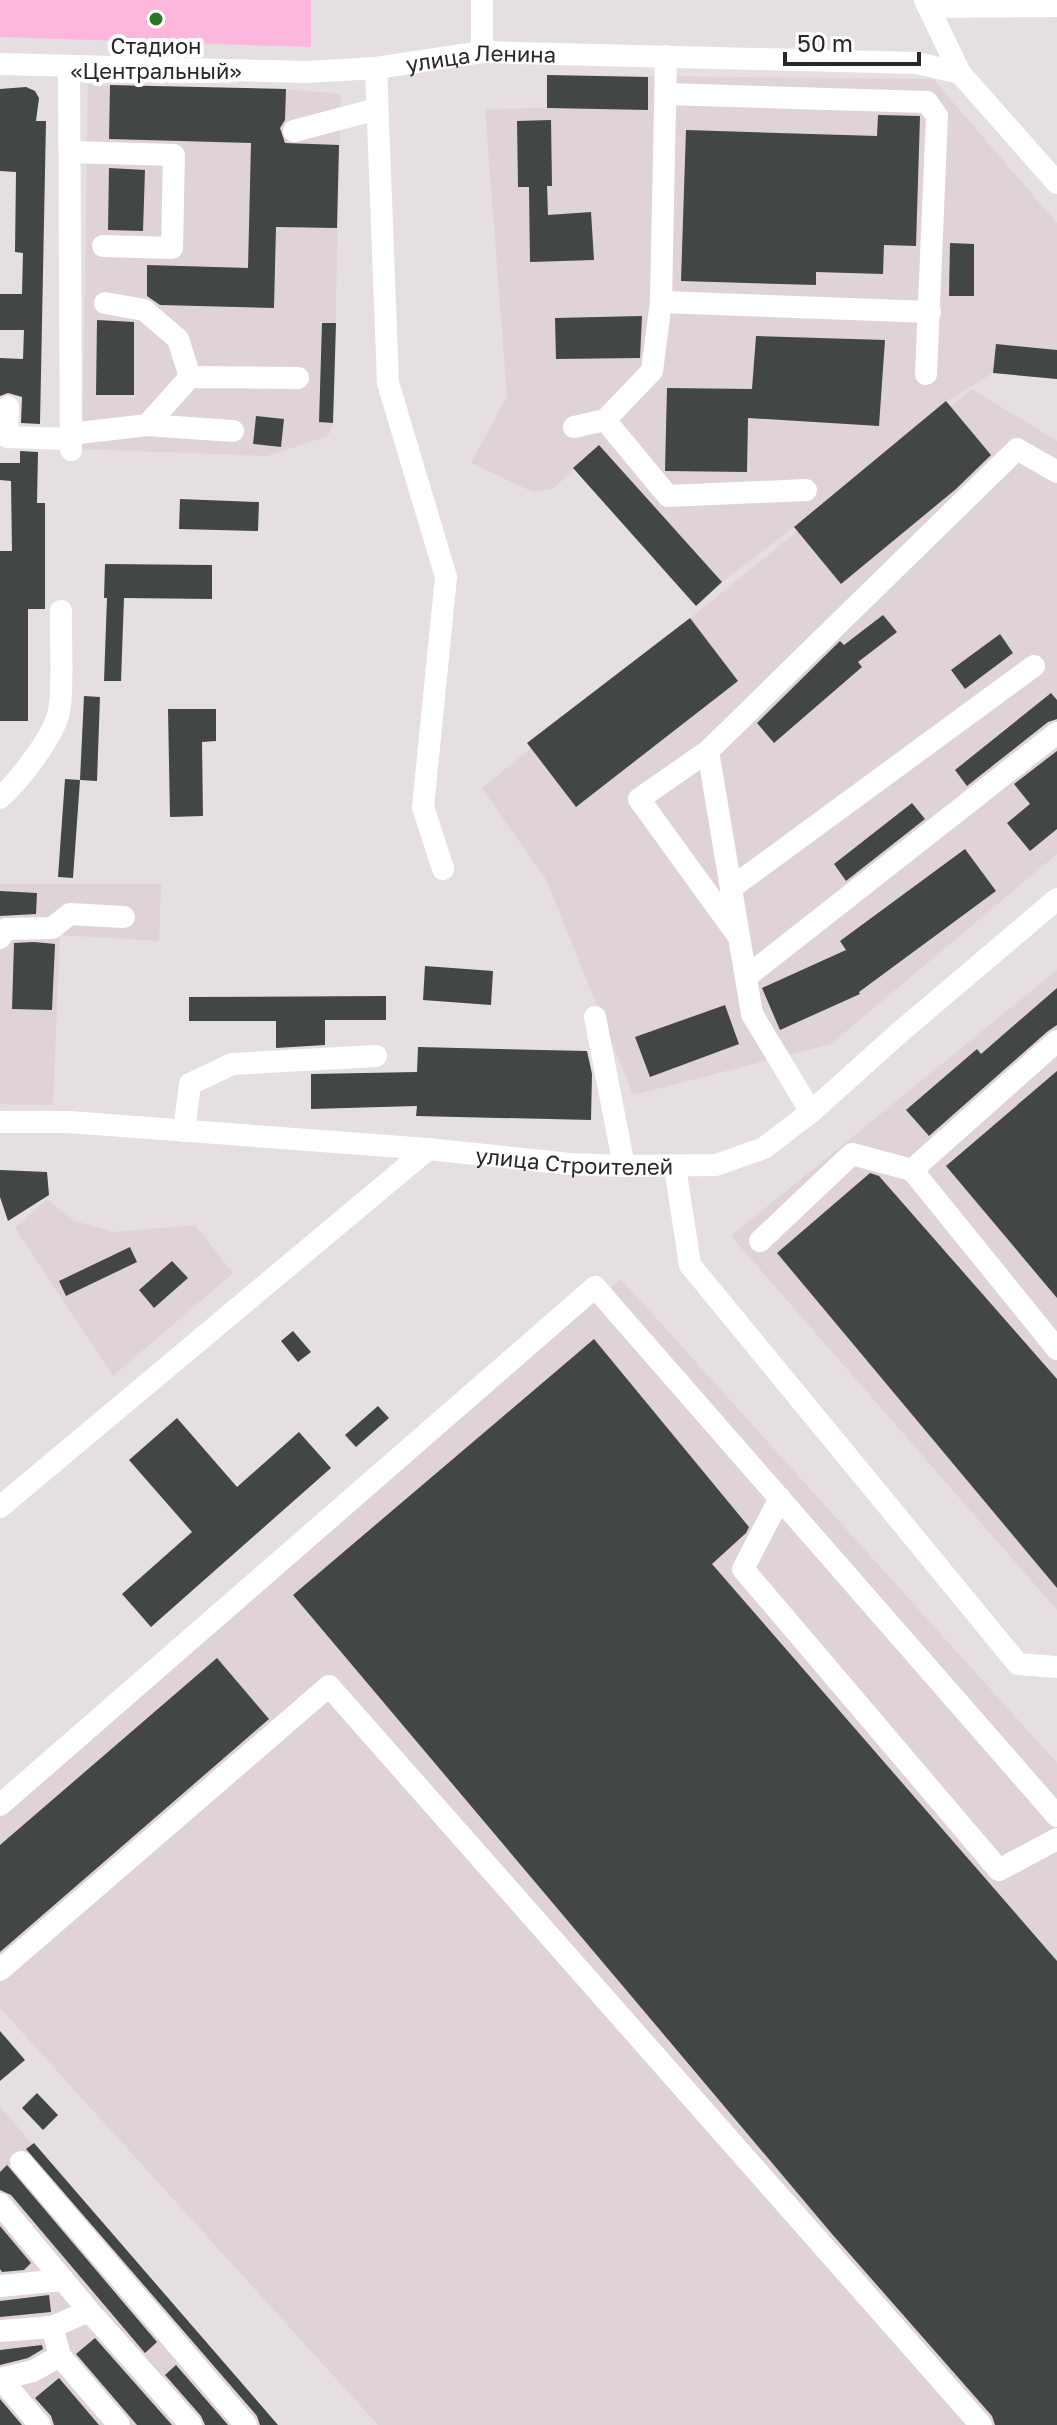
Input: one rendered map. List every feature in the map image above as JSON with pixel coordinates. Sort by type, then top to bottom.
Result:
[{"type":"street","points":[[482,0],[482,52]]},
{"type":"street","points":[[1057,6],[926,3],[960,73],[1057,183]]},
{"type":"street","name":"улица Ленина","points":[[0,64],[306,72],[376,68],[482,52],[917,63],[960,73]]},
{"type":"street","points":[[574,427],[605,420],[652,371],[661,302],[666,56]]},
{"type":"street","points":[[69,66],[71,441]]},
{"type":"street","points":[[376,68],[388,383],[446,577],[423,807],[443,869]]},
{"type":"street","points":[[666,94],[927,102],[937,116],[926,374]]},
{"type":"street","points":[[294,131],[377,109]]},
{"type":"street","points":[[70,152],[174,155],[172,248],[103,246]]},
{"type":"street","points":[[661,302],[930,312]]},
{"type":"street","points":[[105,303],[144,310],[178,339],[190,377]]},
{"type":"street","points":[[147,425],[190,377],[298,378]]},
{"type":"street","points":[[8,407],[7,437],[71,441],[147,425],[233,431]]},
{"type":"street","points":[[605,420],[668,496],[806,490]]},
{"type":"street","points":[[739,937],[639,799],[708,751],[1017,449],[1057,472]]},
{"type":"street","points":[[0,798],[27,767],[59,713],[61,611]]},
{"type":"street","points":[[731,888],[1034,666]]},
{"type":"street","points":[[746,977],[1057,733]]},
{"type":"street","points":[[708,751],[752,1014],[811,1112]]},
{"type":"street","name":"улица Строителей","points":[[0,1122],[69,1122],[428,1149],[570,1164],[716,1165],[764,1148],[811,1112],[1057,899]]},
{"type":"street","points":[[0,938],[6,929],[52,928],[70,914],[124,917]]},
{"type":"street","points":[[595,1017],[624,1166]]},
{"type":"street","points":[[912,1170],[1057,1041]]},
{"type":"street","points":[[184,1131],[190,1084],[232,1064],[376,1056]]},
{"type":"street","points":[[0,1507],[428,1149]]},
{"type":"street","points":[[760,1241],[852,1154],[912,1170],[1057,1349]]},
{"type":"street","points":[[675,1167],[690,1265],[1018,1664],[1057,1667]]},
{"type":"street","points":[[0,1805],[595,1287],[1057,1816]]},
{"type":"street","points":[[780,1498],[743,1569],[999,1870],[1057,1839]]},
{"type":"street","points":[[0,1970],[329,1686],[981,2425]]},
{"type":"street","points":[[21,2162],[246,2425]]},
{"type":"street","points":[[0,2204],[89,2311],[191,2425]]},
{"type":"street","points":[[0,2286],[63,2280]]},
{"type":"street","points":[[0,2331],[52,2327],[89,2311]]},
{"type":"street","points":[[52,2327],[60,2356],[119,2425]]},
{"type":"street","points":[[40,2425],[0,2379],[33,2371],[60,2356]]},
{"type":"shaded area","name":"Стадион «Центральный»","points":[[0,0],[311,0],[311,47],[0,37]]},
{"type":"shaded area","points":[[547,75],[933,79],[1057,223],[1057,379],[993,373],[947,401],[722,582],[574,469],[553,489],[533,492],[471,463],[507,396],[485,109],[547,108]]},
{"type":"shaded area","points":[[88,85],[286,89],[341,94],[333,423],[328,436],[267,456],[82,449]]},
{"type":"shaded area","points":[[972,389],[1057,441],[1057,854],[831,1044],[633,1095],[547,881],[482,788]]},
{"type":"shaded area","points":[[0,884],[161,884],[159,941],[60,935],[53,1105],[0,1104]]},
{"type":"shaded area","points":[[1057,970],[1057,1610],[731,1236]]},
{"type":"shaded area","points":[[47,1199],[74,1221],[115,1232],[195,1225],[233,1273],[113,1376],[15,1228]]},
{"type":"shaded area","points":[[621,1279],[1057,1763],[1057,2425],[378,2425],[0,2008],[0,1791]]},
{"type":"shaded area","points":[[0,2106],[25,2136],[276,2425],[0,2425]]},
{"type":"building","points":[[547,75],[648,77],[648,110],[547,108]]},
{"type":"building","points":[[110,85],[286,89],[285,120],[280,128],[285,143],[339,145],[337,228],[276,227],[274,308],[160,305],[147,296],[147,265],[248,268],[251,143],[109,139]]},
{"type":"building","points":[[26,87],[35,91],[39,98],[36,121],[46,121],[40,424],[21,423],[22,397],[8,393],[0,396],[0,358],[23,359],[24,330],[0,330],[0,294],[22,294],[23,253],[15,252],[16,172],[0,171],[0,89]]},
{"type":"building","points":[[878,115],[920,116],[916,246],[884,245],[883,274],[816,272],[816,285],[681,281],[686,130],[877,136]]},
{"type":"building","points":[[551,120],[552,186],[547,186],[548,215],[591,212],[594,260],[530,262],[529,187],[518,187],[517,121]]},
{"type":"building","points":[[109,168],[145,170],[143,231],[108,230]]},
{"type":"building","points":[[950,243],[974,244],[974,296],[949,296]]},
{"type":"building","points":[[642,316],[640,358],[556,359],[555,318]]},
{"type":"building","points":[[97,320],[134,322],[134,395],[96,395]]},
{"type":"building","points":[[322,323],[336,323],[333,423],[319,422]]},
{"type":"building","points":[[756,336],[885,340],[879,426],[748,418],[747,472],[665,471],[667,388],[752,389]]},
{"type":"building","points":[[996,344],[1057,350],[1057,379],[993,373]]},
{"type":"building","points":[[946,401],[991,455],[956,489],[841,584],[794,527]]},
{"type":"building","points":[[256,416],[284,419],[281,447],[253,444]]},
{"type":"building","points":[[599,445],[722,582],[696,606],[573,468]]},
{"type":"building","points":[[20,451],[38,452],[37,503],[45,503],[45,609],[28,609],[28,721],[0,721],[0,551],[12,551],[11,481],[0,480],[0,463],[20,463]]},
{"type":"building","points":[[180,499],[259,502],[258,531],[179,529]]},
{"type":"building","points":[[105,564],[212,565],[212,599],[124,598],[121,681],[104,681]]},
{"type":"building","points":[[883,615],[897,632],[858,662],[862,667],[774,743],[757,723],[840,641],[844,645]]},
{"type":"building","points":[[690,618],[738,681],[576,807],[527,743]]},
{"type":"building","points":[[1000,634],[1013,653],[965,689],[951,670]]},
{"type":"building","points":[[1051,693],[1057,700],[1057,719],[1048,722],[967,786],[955,770]]},
{"type":"building","points":[[84,696],[100,697],[97,781],[80,780]]},
{"type":"building","points":[[168,709],[216,709],[216,741],[202,742],[203,816],[170,817]]},
{"type":"building","points":[[1057,751],[1057,829],[1030,851],[1007,823],[1030,804],[1014,784]]},
{"type":"building","points":[[65,779],[80,780],[73,878],[58,877]]},
{"type":"building","points":[[912,803],[925,819],[846,881],[834,864]]},
{"type":"building","points":[[965,849],[996,891],[860,994],[780,1030],[762,988],[846,950],[840,941]]},
{"type":"building","points":[[0,891],[37,893],[36,914],[0,916]]},
{"type":"building","points":[[14,943],[55,944],[52,1010],[12,1009]]},
{"type":"building","points":[[425,966],[493,971],[491,1005],[423,1000]]},
{"type":"building","points":[[1057,988],[1057,1025],[929,1136],[906,1110],[977,1049],[981,1054]]},
{"type":"building","points":[[386,996],[386,1020],[325,1020],[325,1045],[276,1048],[276,1021],[189,1021],[189,997]]},
{"type":"building","points":[[725,1005],[739,1044],[650,1077],[635,1037]]},
{"type":"building","points":[[418,1047],[587,1051],[592,1074],[591,1120],[416,1116],[417,1106],[311,1109],[311,1074],[417,1072]]},
{"type":"building","points":[[1057,1071],[1057,1298],[946,1166]]},
{"type":"building","points":[[0,1170],[47,1172],[49,1195],[8,1221],[0,1197]]},
{"type":"building","points":[[870,1173],[879,1176],[1057,1379],[1057,1588],[777,1253]]},
{"type":"building","points":[[130,1247],[137,1262],[66,1296],[59,1281]]},
{"type":"building","points":[[172,1261],[188,1278],[154,1308],[139,1290]]},
{"type":"building","points":[[293,1331],[311,1352],[298,1362],[281,1341]]},
{"type":"building","points":[[594,1339],[749,1527],[712,1564],[1057,1961],[1057,2425],[995,2425],[992,2416],[832,2234],[293,1595]]},
{"type":"building","points":[[378,1406],[389,1418],[356,1447],[345,1435]]},
{"type":"building","points":[[177,1418],[237,1487],[299,1432],[331,1468],[151,1627],[122,1594],[192,1532],[129,1460]]},
{"type":"building","points":[[217,1658],[269,1719],[0,1952],[0,1845]]},
{"type":"building","points":[[0,2031],[25,2060],[0,2081]]},
{"type":"building","points":[[37,2093],[58,2115],[43,2130],[22,2108]]},
{"type":"building","points":[[34,2143],[278,2425],[260,2425],[257,2416],[26,2149]]},
{"type":"building","points":[[7,2165],[157,2342],[145,2353],[11,2195],[0,2190],[0,2172]]},
{"type":"building","points":[[0,2226],[31,2263],[24,2270],[2,2272],[0,2269]]},
{"type":"building","points":[[49,2295],[51,2312],[0,2317],[0,2301]]},
{"type":"building","points":[[95,2338],[172,2425],[137,2425],[76,2354]]},
{"type":"building","points":[[42,2345],[43,2349],[28,2358],[0,2365],[0,2350]]},
{"type":"building","points":[[176,2365],[228,2425],[205,2425],[201,2416],[165,2375]]},
{"type":"building","points":[[59,2378],[99,2425],[54,2425],[51,2416],[35,2398]]},
{"type":"building","points":[[0,2399],[22,2425],[0,2425]]},
{"type":"place","name":"Стадион «Центральный»","points":[[156,19]]}]
